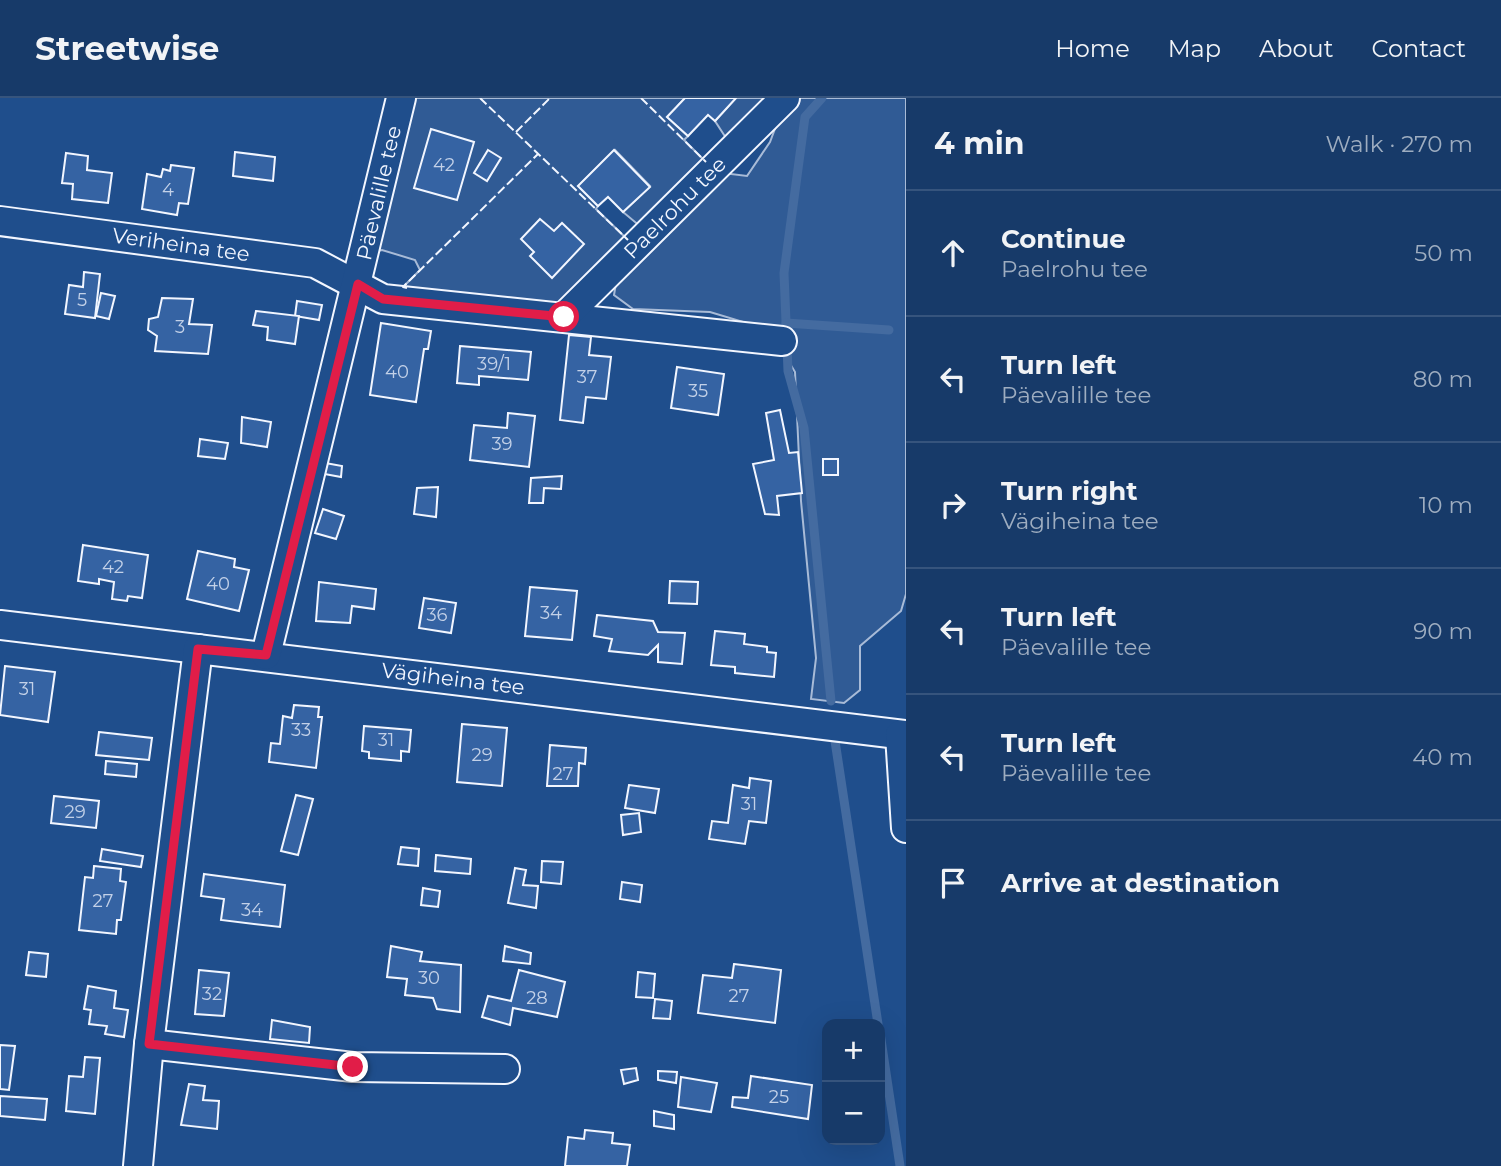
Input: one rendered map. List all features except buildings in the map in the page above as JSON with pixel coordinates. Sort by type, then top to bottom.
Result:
[{"type":"street","name":"Päevalille tee","points":[[266,655],[401,98]]},
{"type":"street","name":"Paelrohu tee","points":[[564,317],[785,98]]},
{"type":"street","name":"Veriheina tee","points":[[0,221],[315,263],[358,284]]},
{"type":"street","points":[[358,284],[383,299],[782,341]]},
{"type":"street","name":"Vägiheina tee","points":[[0,625],[266,655],[903,735]]},
{"type":"street","points":[[138,1166],[149,1044],[198,649]]},
{"type":"street","points":[[903,735],[906,828]]},
{"type":"street","points":[[149,1044],[353,1067],[505,1069]]},
{"type":"shaded area","points":[[408,98],[685,98],[667,117],[688,136],[684,140],[706,162],[641,227],[623,212],[650,186],[615,150],[578,186],[598,206],[596,209],[628,240],[560,307],[403,287],[420,270],[415,260],[382,250],[370,253]]},
{"type":"shaded area","points":[[736,98],[771,98],[728,141],[715,121]]},
{"type":"shaded area","points":[[800,98],[906,98],[906,594],[901,611],[860,646],[860,690],[844,703],[811,699],[816,658],[801,501],[795,372],[770,330],[710,312],[633,309],[614,295],[616,283],[723,173],[747,176],[770,142],[779,118]]},
{"type":"waterway","points":[[822,98],[805,117],[784,273],[788,371],[804,428],[831,701]]},
{"type":"waterway","points":[[786,323],[889,330]]},
{"type":"waterway","points":[[835,741],[877,1019]]},
{"type":"waterway","points":[[885,1066],[900,1166]]},
{"type":"fence","points":[[480,98],[628,240]]},
{"type":"fence","points":[[516,132],[550,98]]},
{"type":"fence","points":[[641,98],[706,162]]},
{"type":"fence","points":[[407,288],[403,287],[538,154]]},
{"type":"route","points":[[353,1067],[149,1044],[198,649],[266,655],[358,284],[383,299],[564,317]]}]
